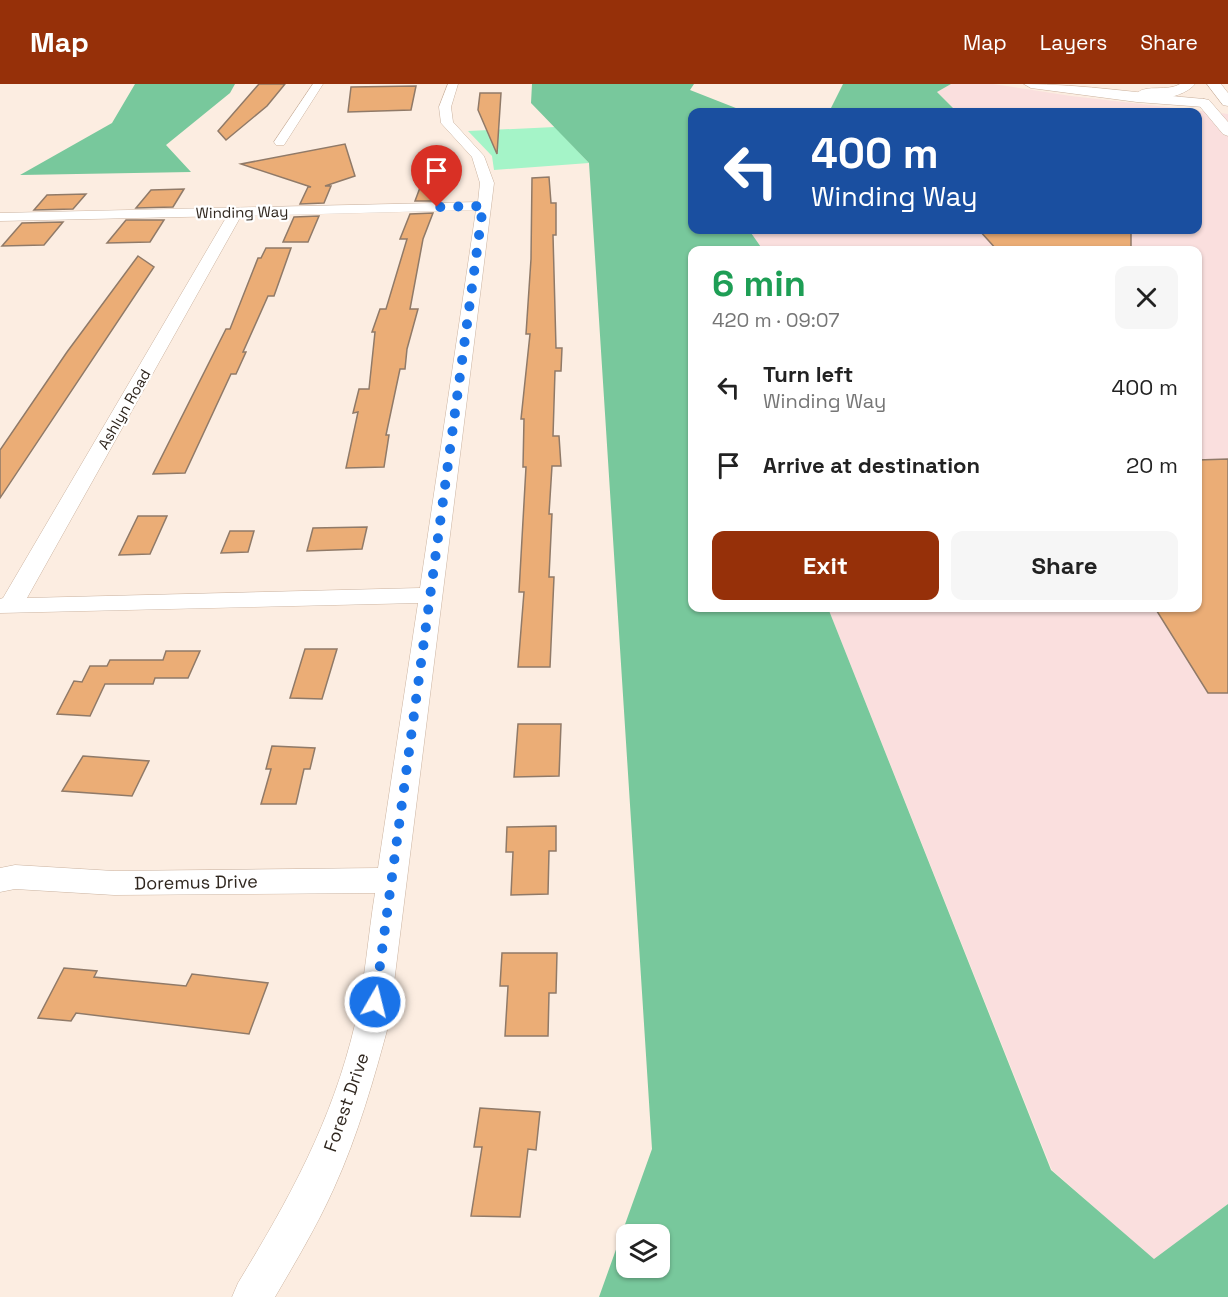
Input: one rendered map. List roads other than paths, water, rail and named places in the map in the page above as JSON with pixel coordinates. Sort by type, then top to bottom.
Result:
[{"type":"main road","points":[[1031,84],[1137,98],[1228,104]]},
{"type":"main road","points":[[1069,84],[1204,103]]},
{"type":"main road","points":[[1144,93],[1174,92],[1189,84],[1228,131]]},
{"type":"main road","points":[[1214,84],[1228,104]]},
{"type":"street","points":[[280,142],[318,84]]},
{"type":"street","name":"Forest Drive","points":[[252,1297],[296,1225],[316,1185],[352,1095],[372,1023],[487,183],[478,156],[453,131],[444,115],[453,84]]},
{"type":"street","name":"Winding Way","points":[[0,217],[483,206]]},
{"type":"street","name":"Ashlyn Road","points":[[5,605],[236,212]]},
{"type":"street","points":[[5,605],[431,595]]},
{"type":"street","name":"Doremus Drive","points":[[0,880],[15,877],[114,883],[393,880]]}]
